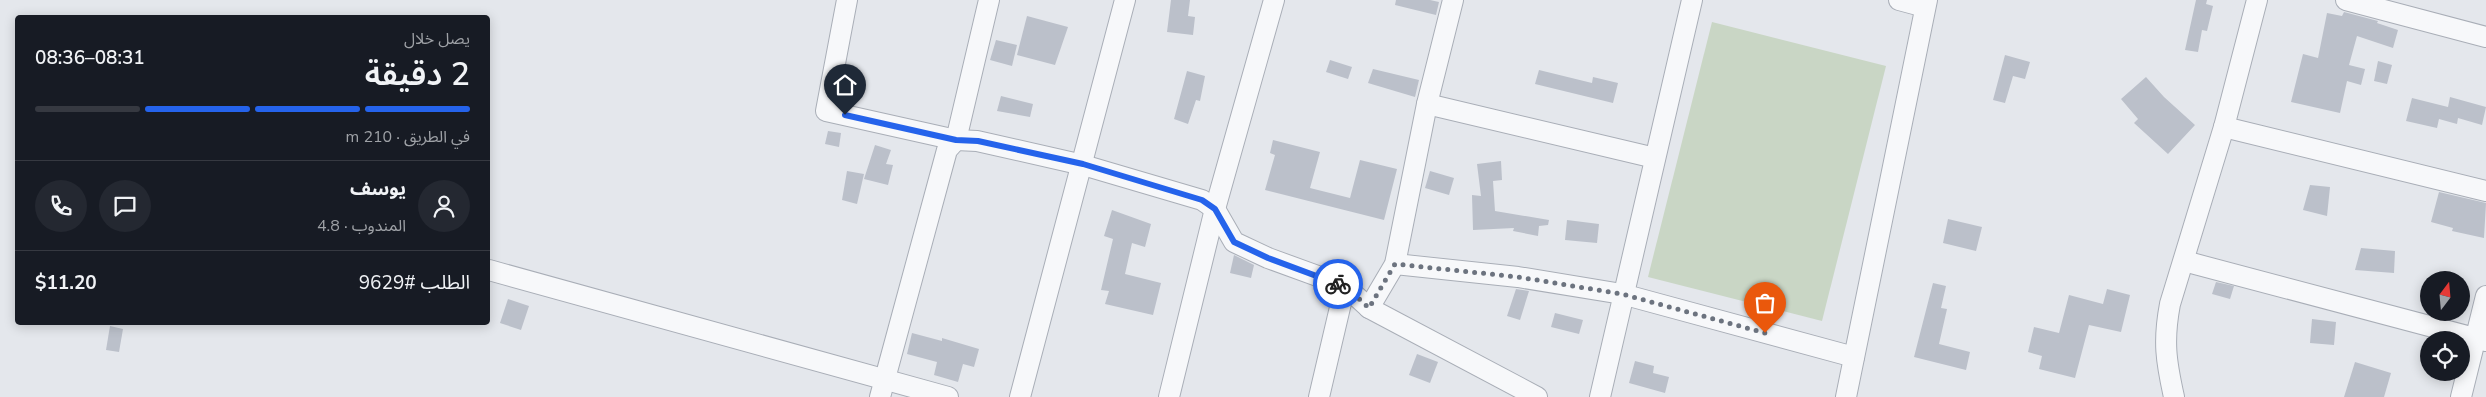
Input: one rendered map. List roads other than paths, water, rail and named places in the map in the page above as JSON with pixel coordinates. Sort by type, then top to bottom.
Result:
[{"type":"street","points":[[847,0],[826,111],[956,140],[978,141],[1083,164],[1202,200],[1215,209],[1234,242],[1268,258],[1345,286],[1369,308],[1537,397]]},
{"type":"street","points":[[882,388],[947,150],[956,140],[989,0]]},
{"type":"street","points":[[1020,397],[1125,0]]},
{"type":"street","points":[[1169,397],[1215,209],[1274,0]]},
{"type":"street","points":[[1369,308],[1395,264],[1426,104],[1453,0]]},
{"type":"street","points":[[1600,397],[1622,294],[1692,0]]},
{"type":"street","points":[[1846,397],[1926,3],[1899,0]]},
{"type":"street","points":[[2174,397],[2166,363],[2164,333],[2224,127],[2257,0]]},
{"type":"street","points":[[2346,0],[2486,37]]},
{"type":"street","points":[[1426,104],[1655,158]]},
{"type":"street","points":[[2224,127],[2486,191]]},
{"type":"street","points":[[2184,261],[2481,340]]},
{"type":"street","points":[[1395,264],[1518,277],[1622,294],[1854,357]]},
{"type":"street","points":[[490,270],[882,388],[948,397]]},
{"type":"street","points":[[1318,397],[1345,286]]},
{"type":"street","points":[[2461,397],[2481,340],[2486,296]]}]
